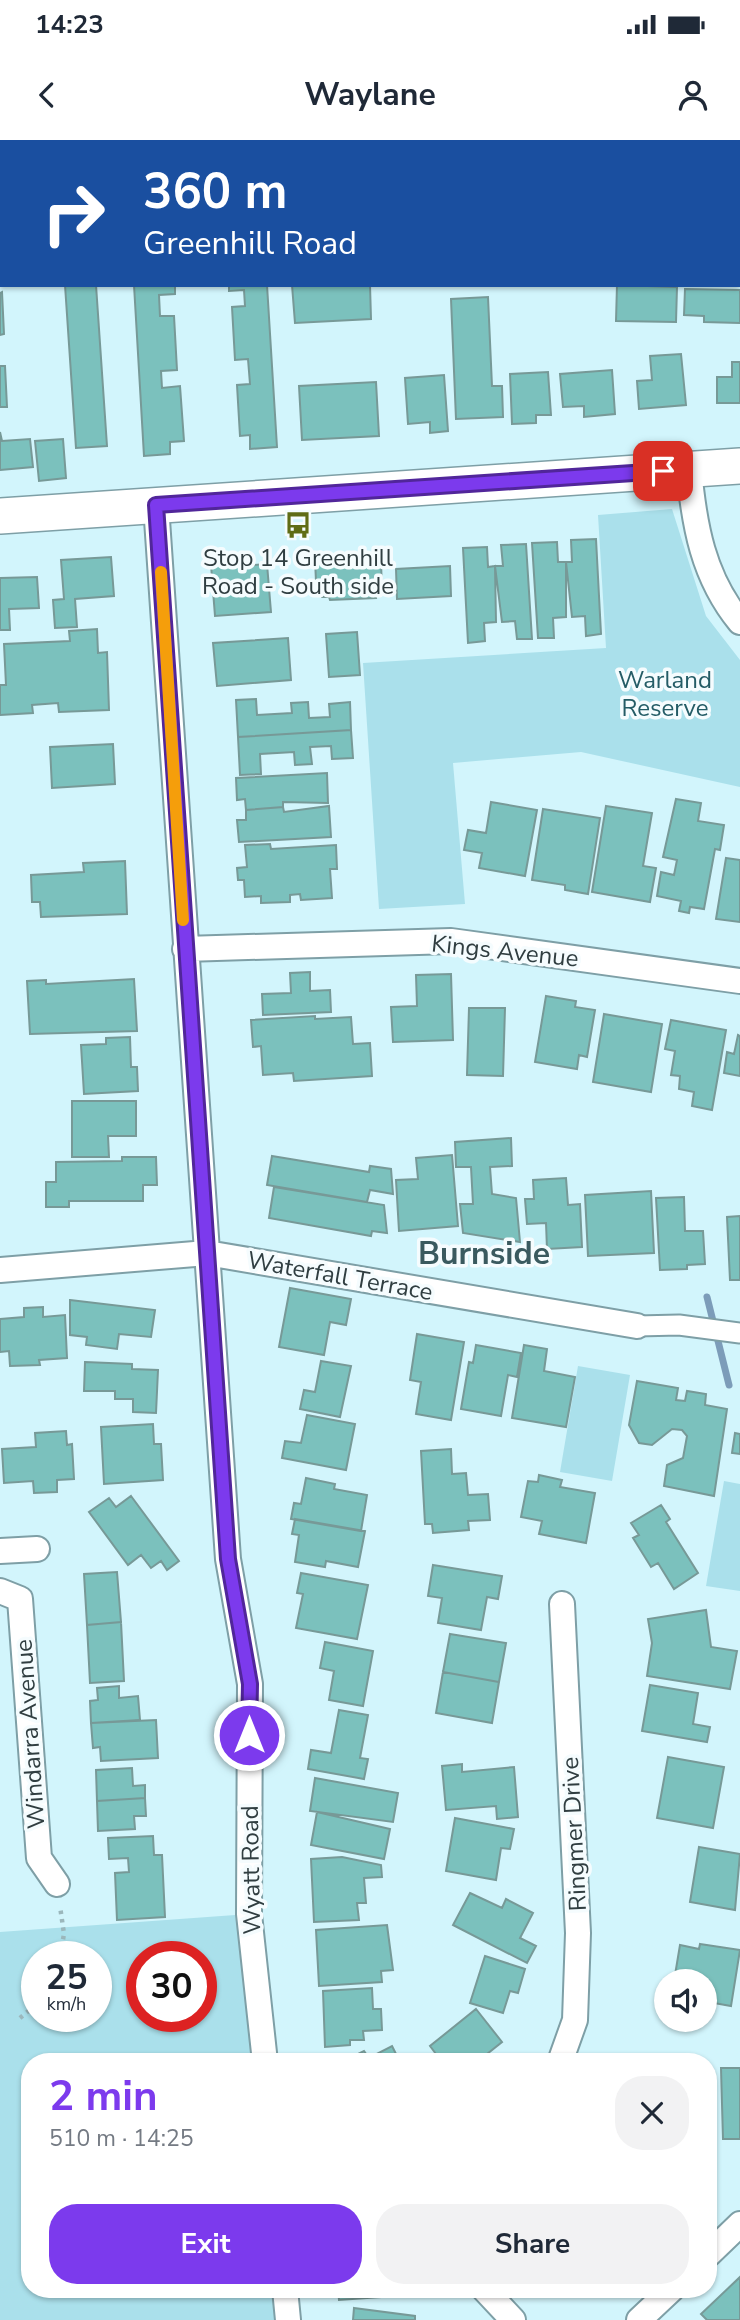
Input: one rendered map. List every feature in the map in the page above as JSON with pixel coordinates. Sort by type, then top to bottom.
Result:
[{"type":"main road","points":[[0,516],[740,466]]},
{"type":"street","points":[[689,469],[698,535],[710,574],[740,622]]},
{"type":"street","name":"Wyatt Road","points":[[156,505],[228,1559],[250,1684],[249,1914],[263,2053]]},
{"type":"street","name":"Kings Avenue","points":[[185,949],[451,941],[740,981]]},
{"type":"street","name":"Waterfall Terrace","points":[[0,1270],[207,1253],[637,1326]]},
{"type":"street","points":[[637,1326],[699,1327],[736,1332]]},
{"type":"street","points":[[0,1551],[37,1549]]},
{"type":"street","name":"Windarra Avenue","points":[[0,1591],[20,1599],[39,1858],[57,1884]]},
{"type":"street","name":"Ringmer Drive","points":[[562,1604],[579,1933],[575,2020],[563,2053]]},
{"type":"street","points":[[717,2246],[740,2224]]},
{"type":"street","points":[[286,2298],[288,2320]]},
{"type":"street","points":[[492,2298],[513,2320]]},
{"type":"street","points":[[639,2320],[662,2298]]},
{"type":"path","points":[[57,1884],[63,1941]]},
{"type":"green space","name":"Warland Reserve","points":[[672,509],[706,616],[740,660],[740,787],[581,752],[453,763],[465,904],[379,909],[363,663],[606,648],[598,515]]},
{"type":"green space","points":[[578,1366],[630,1375],[612,1481],[560,1472]]},
{"type":"green space","points":[[724,1481],[740,1484],[740,1591],[706,1586]]},
{"type":"green space","points":[[249,1914],[264,2053],[21,2053],[21,2298],[286,2298],[288,2320],[0,2320],[0,1932]]},
{"type":"building","points":[[65,287],[96,287],[107,446],[76,448]]},
{"type":"building","points":[[134,287],[175,287],[175,294],[159,295],[160,316],[174,316],[177,370],[161,371],[162,388],[180,386],[184,441],[170,442],[170,454],[144,456]]},
{"type":"building","points":[[229,287],[267,287],[277,447],[250,449],[250,435],[240,436],[237,385],[250,384],[248,359],[235,360],[232,307],[245,306],[244,290],[229,291]]},
{"type":"building","points":[[292,287],[370,287],[371,319],[295,323]]},
{"type":"building","points":[[617,287],[677,287],[676,322],[616,321]]},
{"type":"building","points":[[685,289],[740,290],[740,323],[704,322],[704,316],[684,315]]},
{"type":"building","points":[[2,292],[4,334],[0,335],[0,293]]},
{"type":"building","points":[[488,297],[492,386],[502,386],[503,417],[456,419],[451,299]]},
{"type":"building","points":[[681,354],[686,405],[639,409],[637,381],[652,380],[650,356]]},
{"type":"building","points":[[732,362],[740,362],[740,403],[717,403],[717,377],[732,377]]},
{"type":"building","points":[[0,366],[5,366],[7,407],[0,407]]},
{"type":"building","points":[[612,370],[615,414],[584,417],[584,406],[563,407],[560,374]]},
{"type":"building","points":[[548,372],[551,415],[536,415],[536,423],[512,424],[510,374]]},
{"type":"building","points":[[444,375],[448,431],[430,433],[430,422],[408,424],[405,378]]},
{"type":"building","points":[[376,382],[379,436],[302,440],[299,386]]},
{"type":"building","points":[[0,432],[2,441],[30,439],[33,467],[0,470]]},
{"type":"building","points":[[63,439],[66,478],[39,481],[35,441]]},
{"type":"building","points":[[596,539],[601,634],[586,636],[585,616],[572,617],[566,562],[572,562],[571,540]]},
{"type":"building","points":[[557,542],[558,562],[566,562],[566,617],[553,618],[554,638],[538,638],[532,543]]},
{"type":"building","points":[[526,544],[532,639],[517,639],[515,621],[502,622],[495,566],[503,566],[501,545]]},
{"type":"building","points":[[487,547],[488,567],[495,566],[496,622],[484,623],[485,641],[468,643],[463,548]]},
{"type":"building","points":[[111,557],[114,596],[75,599],[77,627],[55,628],[53,600],[64,599],[61,560]]},
{"type":"building","points":[[373,558],[373,561],[381,561],[382,592],[375,592],[376,598],[330,600],[329,597],[322,597],[322,581],[316,581],[315,560]]},
{"type":"building","points":[[238,563],[239,566],[267,564],[271,612],[215,616],[211,565]]},
{"type":"building","points":[[450,566],[451,596],[397,599],[396,569]]},
{"type":"building","points":[[37,577],[39,608],[9,609],[10,630],[0,630],[0,578]]},
{"type":"building","points":[[97,629],[98,653],[107,652],[109,710],[59,712],[58,703],[32,705],[33,713],[0,715],[0,685],[6,685],[4,644],[70,641],[69,631]]},
{"type":"building","points":[[357,632],[360,675],[329,677],[326,634]]},
{"type":"building","points":[[288,638],[291,680],[217,686],[213,643]]},
{"type":"building","points":[[256,699],[257,715],[292,713],[291,703],[308,702],[309,718],[330,717],[329,704],[350,702],[351,730],[238,737],[236,700]]},
{"type":"building","points":[[351,730],[353,758],[332,759],[331,746],[310,747],[312,764],[295,765],[294,752],[260,754],[261,774],[240,775],[238,737]]},
{"type":"building","points":[[113,744],[115,784],[52,788],[50,747]]},
{"type":"building","points":[[327,773],[328,803],[283,802],[283,807],[246,810],[245,799],[237,800],[236,778]]},
{"type":"building","points":[[676,799],[701,803],[698,821],[724,825],[720,850],[715,849],[704,909],[690,907],[689,913],[679,911],[681,901],[657,896],[661,872],[674,875],[677,860],[663,857]]},
{"type":"building","points":[[491,802],[537,810],[525,876],[479,868],[482,853],[464,850],[468,830],[486,833]]},
{"type":"building","points":[[329,806],[331,837],[239,842],[237,820],[246,820],[246,810],[283,807],[284,812]]},
{"type":"building","points":[[606,806],[652,813],[643,866],[656,868],[650,902],[592,892]]},
{"type":"building","points":[[543,809],[600,818],[588,894],[565,890],[565,885],[532,880]]},
{"type":"building","points":[[270,844],[271,849],[336,845],[337,869],[330,869],[332,898],[301,900],[300,894],[290,895],[290,902],[261,903],[261,896],[245,897],[244,880],[238,880],[237,868],[247,867],[245,845]]},
{"type":"building","points":[[726,858],[740,860],[740,922],[716,919]]},
{"type":"building","points":[[125,861],[127,914],[41,917],[40,902],[32,902],[31,875],[84,872],[83,863]]},
{"type":"building","points":[[310,972],[310,991],[330,990],[331,1012],[263,1015],[262,994],[291,993],[290,973]]},
{"type":"building","points":[[451,974],[453,1040],[393,1042],[391,1007],[417,1006],[416,975]]},
{"type":"building","points":[[134,979],[137,1031],[30,1034],[27,981],[46,980],[46,984]]},
{"type":"building","points":[[546,996],[576,1001],[575,1007],[595,1010],[587,1057],[579,1055],[577,1069],[535,1062]]},
{"type":"building","points":[[469,1008],[505,1008],[503,1076],[467,1075]]},
{"type":"building","points":[[604,1014],[662,1024],[651,1092],[593,1082]]},
{"type":"building","points":[[315,1016],[315,1019],[351,1017],[353,1044],[370,1043],[372,1076],[294,1081],[293,1073],[263,1075],[261,1046],[253,1047],[251,1020]]},
{"type":"building","points":[[671,1020],[726,1030],[712,1110],[692,1106],[694,1092],[679,1089],[680,1076],[671,1075],[675,1051],[665,1049]]},
{"type":"building","points":[[738,1035],[740,1076],[724,1073],[727,1052],[734,1054]]},
{"type":"building","points":[[130,1037],[131,1067],[137,1067],[138,1091],[84,1094],[81,1045],[106,1044],[106,1038]]},
{"type":"building","points":[[72,1101],[136,1101],[136,1136],[108,1136],[109,1157],[72,1157]]},
{"type":"building","points":[[511,1138],[512,1166],[490,1167],[492,1194],[516,1198],[520,1242],[463,1233],[460,1204],[473,1204],[471,1167],[456,1167],[455,1142]]},
{"type":"building","points":[[452,1155],[458,1226],[399,1231],[396,1180],[418,1179],[416,1158]]},
{"type":"building","points":[[272,1156],[369,1172],[370,1166],[391,1169],[393,1194],[370,1190],[367,1202],[267,1185]]},
{"type":"building","points":[[122,1157],[156,1157],[157,1185],[143,1185],[143,1201],[69,1201],[69,1207],[46,1207],[46,1182],[56,1182],[56,1162],[122,1161]]},
{"type":"building","points":[[566,1178],[568,1205],[580,1204],[582,1247],[547,1249],[546,1223],[527,1224],[525,1199],[534,1199],[533,1180]]},
{"type":"building","points":[[274,1187],[384,1205],[387,1233],[372,1231],[371,1236],[269,1218]]},
{"type":"building","points":[[651,1191],[654,1253],[588,1256],[585,1195]]},
{"type":"building","points":[[684,1197],[685,1231],[703,1231],[705,1264],[687,1265],[687,1269],[660,1270],[656,1198]]},
{"type":"building","points":[[740,1216],[740,1280],[730,1280],[727,1217]]},
{"type":"building","points":[[290,1288],[351,1299],[346,1325],[330,1322],[324,1355],[279,1347]]},
{"type":"building","points":[[70,1300],[155,1310],[151,1337],[119,1334],[117,1349],[86,1345],[87,1337],[70,1335]]},
{"type":"building","points":[[43,1307],[43,1317],[65,1315],[67,1358],[39,1360],[40,1365],[10,1366],[9,1351],[0,1352],[0,1319],[24,1317],[24,1308]]},
{"type":"building","points":[[417,1334],[464,1342],[451,1420],[416,1414],[421,1382],[410,1380]]},
{"type":"building","points":[[476,1345],[521,1353],[517,1377],[508,1375],[501,1416],[461,1409],[469,1362],[473,1363]]},
{"type":"building","points":[[524,1345],[547,1349],[544,1371],[575,1377],[566,1427],[512,1418]]},
{"type":"building","points":[[321,1361],[351,1366],[340,1417],[300,1409],[304,1390],[315,1392]]},
{"type":"building","points":[[85,1362],[132,1364],[132,1369],[158,1370],[156,1413],[133,1412],[133,1399],[115,1399],[115,1391],[84,1391]]},
{"type":"building","points":[[637,1381],[678,1388],[676,1400],[685,1401],[687,1391],[706,1394],[705,1405],[727,1409],[714,1496],[664,1486],[667,1465],[683,1458],[687,1436],[682,1430],[672,1429],[652,1445],[639,1443],[629,1425]]},
{"type":"building","points":[[307,1415],[355,1424],[346,1470],[282,1458],[285,1441],[301,1443]]},
{"type":"building","points":[[153,1424],[154,1444],[161,1444],[163,1480],[104,1484],[101,1427]]},
{"type":"building","points":[[66,1431],[67,1445],[72,1444],[74,1479],[57,1480],[57,1492],[34,1493],[33,1481],[4,1483],[2,1449],[36,1447],[35,1433]]},
{"type":"building","points":[[735,1433],[740,1434],[740,1454],[732,1453]]},
{"type":"building","points":[[451,1449],[452,1474],[466,1473],[468,1495],[488,1494],[490,1520],[468,1521],[469,1530],[433,1533],[432,1524],[425,1524],[421,1451]]},
{"type":"building","points":[[539,1475],[562,1480],[560,1487],[595,1493],[586,1543],[539,1534],[542,1521],[521,1517],[528,1481],[538,1482]]},
{"type":"building","points":[[306,1478],[335,1484],[334,1489],[367,1495],[361,1531],[291,1519],[294,1503],[301,1504]]},
{"type":"building","points":[[131,1496],[179,1561],[167,1570],[161,1561],[151,1568],[141,1555],[128,1565],[89,1512],[109,1498],[116,1507]]},
{"type":"building","points":[[661,1505],[670,1519],[666,1522],[698,1573],[674,1589],[658,1563],[651,1567],[633,1538],[639,1535],[631,1523]]},
{"type":"building","points":[[295,1519],[365,1531],[358,1567],[326,1561],[325,1567],[295,1562],[299,1535],[292,1534]]},
{"type":"building","points":[[433,1565],[502,1576],[498,1599],[487,1597],[481,1630],[438,1623],[442,1598],[428,1596]]},
{"type":"building","points":[[117,1572],[121,1622],[87,1625],[84,1574]]},
{"type":"building","points":[[301,1573],[368,1585],[357,1639],[296,1628],[303,1594],[297,1593]]},
{"type":"building","points":[[706,1610],[711,1647],[737,1651],[730,1689],[647,1676],[652,1643],[648,1619]]},
{"type":"building","points":[[121,1622],[124,1681],[90,1683],[87,1625]]},
{"type":"building","points":[[450,1634],[506,1643],[499,1682],[443,1672]]},
{"type":"building","points":[[325,1642],[373,1651],[363,1706],[329,1700],[334,1671],[320,1668]]},
{"type":"building","points":[[443,1672],[499,1682],[492,1723],[436,1713]]},
{"type":"building","points":[[650,1685],[698,1693],[693,1724],[710,1727],[707,1742],[642,1731]]},
{"type":"building","points":[[119,1686],[119,1698],[138,1696],[140,1720],[91,1723],[90,1701],[98,1700],[97,1688]]},
{"type":"building","points":[[339,1710],[368,1715],[360,1758],[368,1759],[364,1779],[308,1769],[311,1750],[331,1753]]},
{"type":"building","points":[[156,1720],[158,1758],[101,1761],[100,1747],[93,1748],[91,1723]]},
{"type":"building","points":[[668,1757],[724,1767],[713,1828],[657,1818]]},
{"type":"building","points":[[462,1764],[462,1772],[514,1767],[518,1817],[497,1819],[496,1806],[446,1810],[442,1766]]},
{"type":"building","points":[[132,1768],[133,1786],[145,1785],[145,1798],[97,1801],[96,1770]]},
{"type":"building","points":[[315,1778],[398,1793],[393,1822],[310,1811]]},
{"type":"building","points":[[145,1798],[146,1816],[134,1816],[135,1829],[98,1831],[97,1801]]},
{"type":"building","points":[[317,1812],[390,1829],[384,1859],[311,1845]]},
{"type":"building","points":[[455,1818],[514,1829],[510,1849],[501,1848],[496,1880],[446,1871]]},
{"type":"building","points":[[153,1836],[154,1855],[162,1855],[165,1917],[117,1920],[115,1873],[129,1872],[128,1858],[109,1859],[108,1838]]},
{"type":"building","points":[[699,1847],[740,1854],[735,1910],[690,1902]]},
{"type":"building","points":[[342,1857],[381,1865],[382,1877],[364,1878],[366,1903],[357,1903],[359,1920],[314,1922],[311,1859]]},
{"type":"building","points":[[470,1893],[502,1908],[506,1899],[533,1913],[520,1938],[536,1946],[527,1963],[453,1925]]},
{"type":"building","points":[[387,1925],[393,1970],[381,1971],[382,1982],[319,1986],[316,1930]]},
{"type":"building","points":[[700,1944],[740,1950],[731,2006],[717,2004],[717,1969],[676,1969],[680,1945],[699,1949]]},
{"type":"building","points":[[485,1956],[525,1969],[518,1993],[510,1991],[503,2013],[470,2003]]},
{"type":"building","points":[[372,1988],[373,2009],[381,2009],[382,2030],[363,2031],[364,2040],[350,2040],[350,2045],[325,2047],[323,1991]]},
{"type":"building","points":[[476,2009],[502,2042],[488,2053],[435,2053],[430,2046]]},
{"type":"building","points":[[392,2046],[396,2053],[379,2053]]},
{"type":"building","points":[[721,2068],[740,2068],[740,2139],[723,2139]]},
{"type":"building","points":[[740,2277],[740,2320],[707,2320],[701,2314]]},
{"type":"building","points":[[354,2308],[415,2316],[415,2320],[353,2320]]},
{"type":"waterway","points":[[707,1297],[729,1385]]},
{"type":"slow traffic","points":[[161,572],[183,920]]},
{"type":"place","name":"Stop 14 Greenhill Road - South side","points":[[298,525]]},
{"type":"district","name":"Burnside","points":[[484,1253]]},
{"type":"route","points":[[249,1735],[250,1684],[228,1559],[156,505],[663,471]]}]
